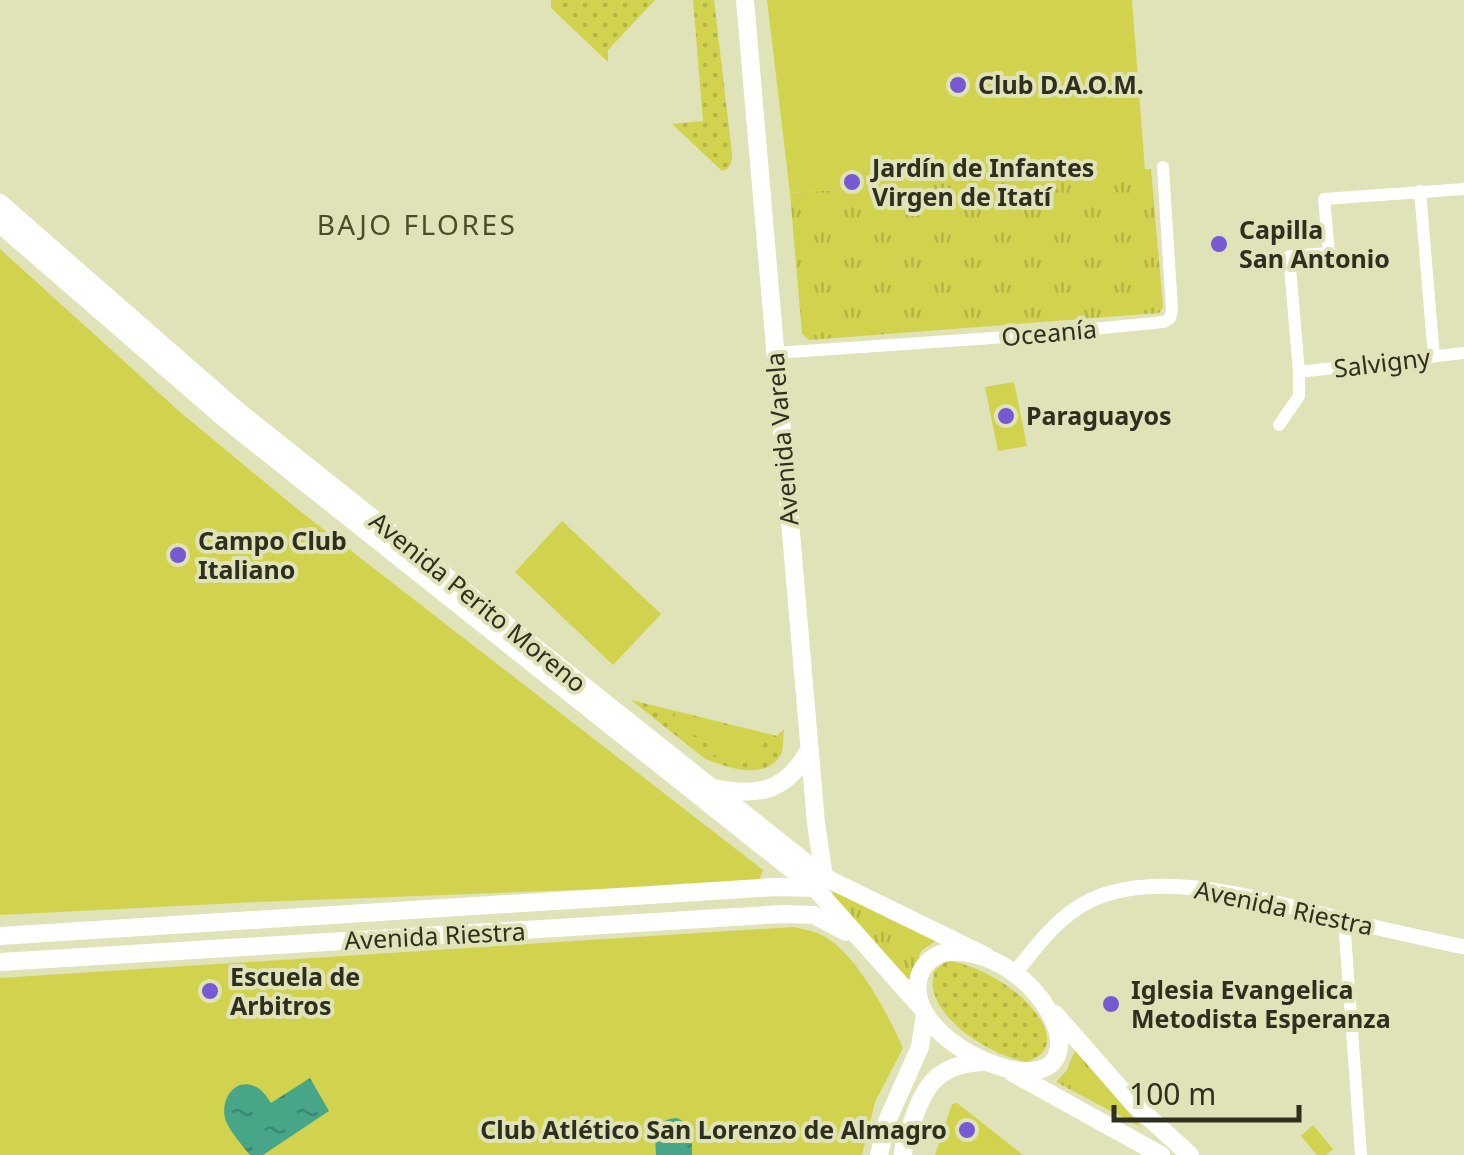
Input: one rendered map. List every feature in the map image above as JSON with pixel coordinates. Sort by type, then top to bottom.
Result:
[{"type":"main road","name":"Avenida Varela","points":[[745,0],[820,882]]},
{"type":"main road","name":"Avenida Perito Moreno","points":[[0,203],[238,411],[711,788],[820,882],[863,943],[922,1010]]},
{"type":"main road","name":"Avenida Perito Moreno","points":[[0,224],[225,418],[783,863],[986,956]]},
{"type":"main road","points":[[711,788],[752,793],[770,789],[800,766],[809,750]]},
{"type":"main road","points":[[776,887],[786,876],[783,863]]},
{"type":"main road","name":"Avenida Riestra","points":[[0,936],[820,882]]},
{"type":"main road","points":[[578,898],[580,926]]},
{"type":"main road","name":"Avenida Riestra","points":[[0,962],[799,914],[827,920],[863,943]]},
{"type":"main road","points":[[879,1155],[887,1121],[920,1047],[919,978],[931,958],[946,952],[986,956],[1015,973],[1134,1104],[1190,1155]]},
{"type":"main road","points":[[1004,1068],[1036,1070],[1052,1061],[1059,1037],[1048,1007]]},
{"type":"main road","points":[[922,1010],[943,1034],[984,1062],[1004,1068],[1160,1155]]},
{"type":"main road","points":[[902,1155],[927,1088],[940,1073],[958,1065],[984,1062]]},
{"type":"street","name":"Oceanía","points":[[775,353],[1164,322],[1172,310],[1164,167]]},
{"type":"street","points":[[1278,425],[1299,396],[1289,256],[1329,253],[1324,199],[1464,190]]},
{"type":"street","points":[[1420,191],[1434,357]]},
{"type":"street","name":"Salvigny","points":[[1299,372],[1464,353]]},
{"type":"street","name":"Avenida Riestra","points":[[1015,973],[1043,937],[1078,907],[1103,895],[1169,886],[1197,888],[1464,947]]},
{"type":"street","points":[[1344,920],[1361,1155]]},
{"type":"green space","points":[[551,0],[655,0],[608,50],[608,62],[551,8]]},
{"type":"green space","points":[[693,0],[714,0],[732,154],[730,165],[722,171],[672,124],[703,121]]},
{"type":"green space","name":"Club D.A.O.M.","points":[[767,0],[1132,0],[1145,171],[790,193]]},
{"type":"green space","points":[[1151,169],[1163,307],[1159,313],[809,340],[802,334],[790,193]]},
{"type":"green space","name":"Campo Club Italiano","points":[[0,249],[180,412],[296,508],[763,870],[758,883],[0,915]]},
{"type":"green space","name":"Paraguayos","points":[[1014,382],[1027,446],[998,451],[985,387]]},
{"type":"green space","points":[[562,521],[661,614],[613,665],[515,572]]},
{"type":"green space","points":[[631,700],[777,736],[784,729],[781,754],[774,763],[756,770],[712,762]]},
{"type":"green space","points":[[675,713],[710,721],[706,738],[671,730]]},
{"type":"green space","points":[[713,722],[766,735],[758,766],[706,753]]},
{"type":"green space","points":[[832,892],[853,897],[940,938],[921,951],[910,983],[837,903]]},
{"type":"green space","points":[[793,927],[817,933],[844,952],[879,1000],[903,1048],[875,1102],[862,1155],[0,1155],[0,978]]},
{"type":"green space","points":[[951,961],[989,975],[1029,1004],[1047,1036],[1040,1055],[1027,1062],[1014,1059],[957,1026],[937,1001],[933,988],[934,971]]},
{"type":"green space","points":[[1075,1050],[1141,1127],[1056,1082],[1067,1070]]},
{"type":"green space","name":"Club Atlético San Lorenzo de Almagro","points":[[957,1103],[1023,1155],[935,1155],[952,1104]]},
{"type":"green space","points":[[1313,1125],[1333,1149],[1326,1155],[1317,1155],[1301,1136]]},
{"type":"water","points":[[310,1078],[329,1111],[263,1155],[250,1155],[226,1121],[224,1107],[230,1093],[246,1084],[259,1089],[271,1103]]},
{"type":"water","points":[[676,1118],[689,1128],[692,1155],[656,1155],[659,1126]]},
{"type":"place","name":"Club D.A.O.M.","points":[[958,85]]},
{"type":"place","name":"Jardín de Infantes Virgen de Itatí","points":[[852,182]]},
{"type":"place","name":"Capilla San Antonio","points":[[1219,244]]},
{"type":"place","name":"Paraguayos","points":[[1006,416]]},
{"type":"place","name":"Campo Club Italiano","points":[[178,555]]},
{"type":"place","name":"Escuela de Arbitros","points":[[210,991]]},
{"type":"place","name":"Iglesia Evangelica Metodista Esperanza","points":[[1111,1004]]},
{"type":"place","name":"Club Atlético San Lorenzo de Almagro","points":[[967,1130]]},
{"type":"district","name":"BAJO FLORES","points":[[417,225]]}]
